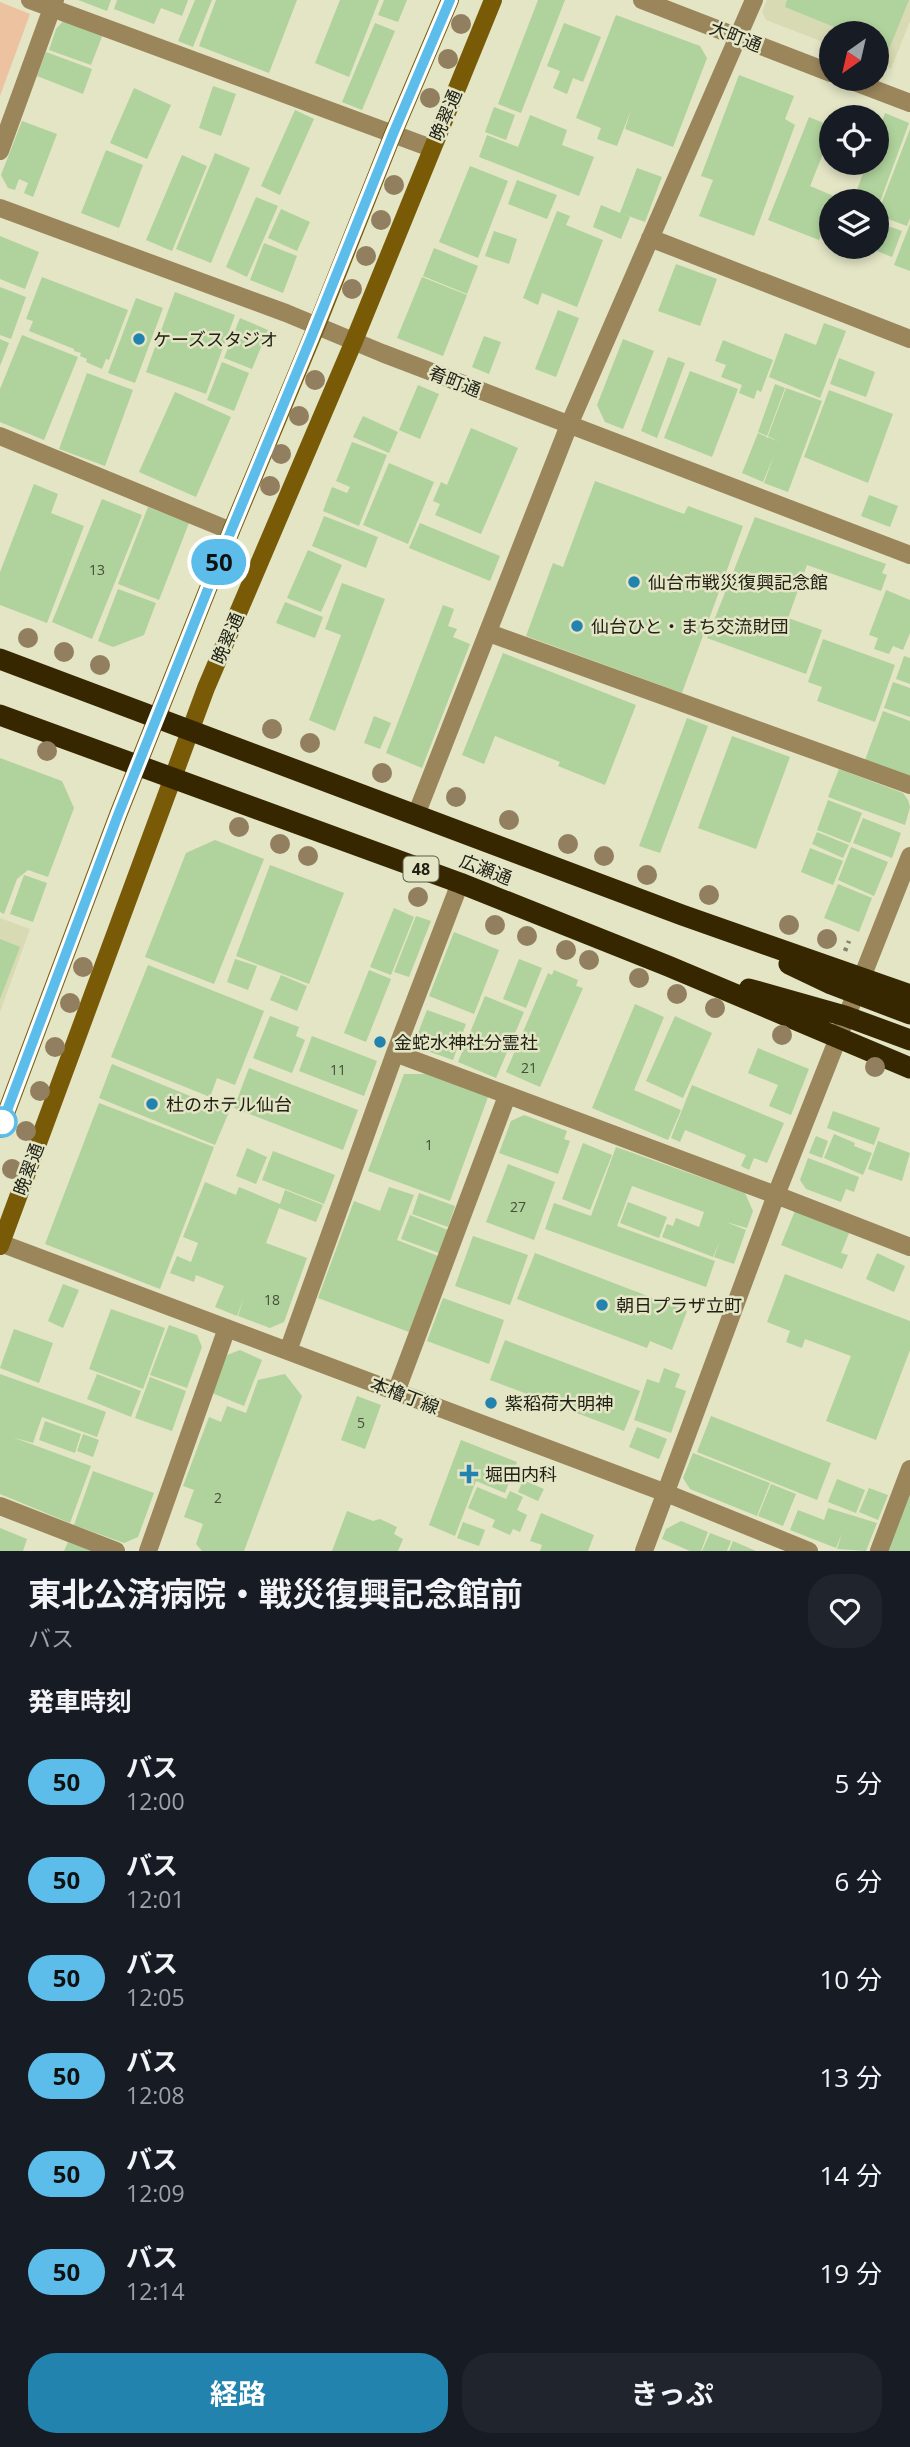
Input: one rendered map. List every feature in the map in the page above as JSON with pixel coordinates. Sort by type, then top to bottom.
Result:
[{"type":"highway","name":"広瀬通","points":[[0,659],[682,915],[859,985],[910,995]]},
{"type":"highway","name":"広瀬通","points":[[0,715],[460,883],[668,966],[910,1068]]},
{"type":"highway","name":"48","points":[[668,966],[845,1016],[910,1040]]},
{"type":"highway","points":[[859,985],[883,1004],[910,1014]]},
{"type":"street","points":[[30,0],[54,4],[431,148]]},
{"type":"street","name":"晩翠通","points":[[0,1129],[137,766],[450,0]]},
{"type":"street","name":"晩翠通","points":[[0,1244],[206,688],[354,341],[493,0]]},
{"type":"street","name":"大町通","points":[[642,0],[819,68]]},
{"type":"street","points":[[416,816],[569,425],[754,0]]},
{"type":"street","points":[[0,151],[54,4]]},
{"type":"street","points":[[878,91],[910,103]]},
{"type":"street","name":"肴町通","points":[[0,208],[317,325],[569,425],[910,555]]},
{"type":"street","points":[[650,237],[910,339]]},
{"type":"street","points":[[0,436],[231,531]]},
{"type":"street","points":[[489,633],[910,785]]},
{"type":"street","points":[[644,1551],[776,1195],[910,856]]},
{"type":"street","points":[[288,1351],[460,883]]},
{"type":"street","points":[[395,1054],[910,1247]]},
{"type":"street","points":[[396,1392],[507,1097]]},
{"type":"street","name":"本櫓丁線","points":[[0,1244],[666,1493],[808,1551]]},
{"type":"street","points":[[148,1551],[227,1328]]},
{"type":"street","points":[[879,1551],[910,1469]]},
{"type":"street","points":[[0,1506],[116,1551]]},
{"type":"shaded area","points":[[767,0],[910,0],[910,21],[891,69],[889,21],[819,21],[819,40],[766,20],[762,12]]},
{"type":"shaded area","points":[[0,2],[30,14],[0,96]]},
{"type":"shaded area","points":[[0,918],[30,929],[0,1012]]},
{"type":"building","points":[[78,0],[111,0],[107,11]]},
{"type":"building","points":[[117,0],[188,0],[182,16],[161,8],[154,24],[114,9]]},
{"type":"building","points":[[195,0],[212,0],[193,47],[178,41]]},
{"type":"building","points":[[216,0],[297,0],[269,73],[199,46]]},
{"type":"building","points":[[340,0],[379,0],[349,77],[315,63]]},
{"type":"building","points":[[384,0],[407,0],[398,22],[378,15]]},
{"type":"building","points":[[538,0],[565,0],[521,113],[498,104]]},
{"type":"building","points":[[787,0],[909,0],[889,49],[889,21],[819,21],[785,7]]},
{"type":"building","points":[[616,15],[700,46],[707,58],[673,147],[625,129],[631,110],[617,146],[597,139],[601,128],[576,118]]},
{"type":"building","points":[[64,20],[103,34],[91,65],[49,50],[56,29]]},
{"type":"building","points":[[375,23],[395,31],[362,110],[342,102]]},
{"type":"building","points":[[564,23],[601,37],[583,82],[573,78],[567,94],[553,88],[560,71],[547,66]]},
{"type":"building","points":[[46,52],[92,69],[83,94],[37,76]]},
{"type":"building","points":[[739,75],[794,96],[785,119],[795,125],[754,236],[699,216],[713,180],[701,176]]},
{"type":"building","points":[[213,86],[236,94],[221,136],[199,128]]},
{"type":"building","points":[[134,88],[171,105],[147,159],[110,143]]},
{"type":"building","points":[[494,107],[515,115],[506,140],[485,132]]},
{"type":"building","points":[[295,110],[314,119],[280,195],[261,186]]},
{"type":"building","points":[[530,115],[567,130],[562,145],[594,157],[579,196],[479,157],[487,135],[518,147]]},
{"type":"building","points":[[889,115],[909,123],[885,189],[857,189],[862,175],[889,175]]},
{"type":"building","points":[[809,117],[819,121],[819,164],[810,186],[819,190],[819,240],[768,220]]},
{"type":"building","points":[[22,121],[57,134],[33,197],[24,193],[28,183],[19,179],[15,190],[8,188],[1,175]]},
{"type":"building","points":[[910,129],[910,218],[907,226],[889,219],[887,189]]},
{"type":"building","points":[[106,150],[143,165],[119,228],[81,213]]},
{"type":"building","points":[[215,153],[250,168],[211,263],[176,249]]},
{"type":"building","points":[[182,155],[207,166],[172,251],[146,240]]},
{"type":"building","points":[[470,166],[508,181],[478,258],[439,242]]},
{"type":"building","points":[[637,168],[662,177],[645,222],[620,213]]},
{"type":"building","points":[[517,180],[557,195],[547,219],[508,204]]},
{"type":"building","points":[[256,197],[278,206],[247,277],[226,267]]},
{"type":"building","points":[[601,205],[630,217],[621,239],[593,227]]},
{"type":"building","points":[[281,209],[310,222],[297,251],[268,238]]},
{"type":"building","points":[[557,211],[570,216],[566,225],[603,240],[577,307],[542,293],[538,305],[523,298]]},
{"type":"building","points":[[910,224],[910,271],[894,265]]},
{"type":"building","points":[[889,226],[902,231],[892,257],[889,256]]},
{"type":"building","points":[[494,231],[517,239],[509,264],[485,256]]},
{"type":"building","points":[[0,236],[39,252],[25,289],[0,279]]},
{"type":"building","points":[[264,243],[297,256],[283,293],[250,280]]},
{"type":"building","points":[[434,248],[478,266],[467,294],[423,276]]},
{"type":"building","points":[[676,264],[717,279],[700,326],[658,311]]},
{"type":"building","points":[[42,277],[128,310],[109,360],[106,359],[102,369],[86,362],[87,359],[74,349],[29,331],[33,321],[26,319]]},
{"type":"building","points":[[422,277],[467,295],[443,356],[397,338]]},
{"type":"building","points":[[0,287],[26,297],[11,339],[0,335]]},
{"type":"building","points":[[175,292],[235,315],[206,394],[146,372]]},
{"type":"building","points":[[136,298],[163,308],[135,383],[108,373]]},
{"type":"building","points":[[558,310],[579,318],[556,377],[535,369]]},
{"type":"building","points":[[240,318],[268,330],[252,369],[224,358]]},
{"type":"building","points":[[824,323],[846,331],[820,398],[769,377],[785,333],[816,345]]},
{"type":"building","points":[[22,335],[78,357],[44,440],[0,422],[0,389]]},
{"type":"building","points":[[484,336],[501,342],[489,374],[472,367]]},
{"type":"building","points":[[0,339],[9,343],[0,366]]},
{"type":"building","points":[[623,339],[654,351],[623,429],[605,422],[597,405]]},
{"type":"building","points":[[723,340],[773,360],[761,392],[757,390],[754,399],[739,393],[742,385],[721,377],[726,365],[715,361]]},
{"type":"building","points":[[668,357],[685,363],[657,438],[641,431]]},
{"type":"building","points":[[839,358],[875,372],[866,397],[830,384]]},
{"type":"building","points":[[222,362],[249,373],[234,411],[207,400]]},
{"type":"building","points":[[690,371],[738,389],[712,457],[664,438]]},
{"type":"building","points":[[87,373],[133,390],[105,466],[59,449]]},
{"type":"building","points":[[775,384],[785,388],[767,436],[758,432]]},
{"type":"building","points":[[418,385],[439,394],[420,439],[399,430]]},
{"type":"building","points":[[786,388],[822,401],[788,492],[764,483],[774,455],[763,482],[742,473],[758,433],[767,437],[766,439],[768,437],[779,442],[768,436]]},
{"type":"building","points":[[829,390],[893,414],[868,483],[804,457]]},
{"type":"building","points":[[175,392],[231,417],[196,497],[139,472]]},
{"type":"building","points":[[363,416],[398,432],[389,453],[353,437]]},
{"type":"building","points":[[471,428],[518,448],[481,534],[435,515],[440,504],[433,501],[441,482],[447,485]]},
{"type":"building","points":[[352,442],[387,455],[359,526],[323,511],[332,487],[347,493],[350,487],[336,481]]},
{"type":"building","points":[[389,463],[434,482],[408,544],[363,525]]},
{"type":"building","points":[[595,481],[684,514],[688,506],[743,526],[682,693],[526,636],[553,563],[563,567]]},
{"type":"building","points":[[34,484],[58,494],[51,513],[84,526],[47,623],[0,605],[0,572]]},
{"type":"building","points":[[869,495],[898,506],[890,527],[861,516]]},
{"type":"building","points":[[102,499],[142,515],[92,639],[52,622]]},
{"type":"building","points":[[148,507],[189,523],[159,600],[118,584]]},
{"type":"building","points":[[324,516],[378,537],[366,568],[312,546]]},
{"type":"building","points":[[755,517],[886,564],[882,573],[887,575],[881,591],[807,565],[788,618],[822,630],[806,674],[707,638]]},
{"type":"building","points":[[420,523],[500,556],[490,581],[409,548]]},
{"type":"building","points":[[308,550],[342,565],[321,612],[287,598]]},
{"type":"building","points":[[342,583],[385,599],[335,731],[309,720],[341,635],[325,629]]},
{"type":"building","points":[[118,589],[156,603],[144,635],[113,647],[98,641]]},
{"type":"building","points":[[886,590],[910,600],[910,633],[903,650],[893,646],[889,654],[874,649],[878,638],[869,635]]},
{"type":"building","points":[[285,602],[323,617],[315,638],[276,623]]},
{"type":"building","points":[[443,605],[454,609],[448,626],[457,629],[453,637],[470,644],[422,768],[386,753]]},
{"type":"building","points":[[823,639],[895,665],[875,722],[817,701],[822,687],[808,682]]},
{"type":"building","points":[[503,653],[636,705],[605,785],[558,766],[560,762],[495,736],[484,764],[462,755]]},
{"type":"building","points":[[904,656],[910,658],[910,684],[896,679]]},
{"type":"building","points":[[893,682],[910,688],[910,717],[884,708]]},
{"type":"building","points":[[883,711],[910,721],[910,776],[865,760]]},
{"type":"building","points":[[374,716],[391,723],[380,749],[364,743]]},
{"type":"building","points":[[687,718],[708,726],[660,853],[639,846]]},
{"type":"building","points":[[732,736],[790,757],[756,849],[698,828]]},
{"type":"building","points":[[0,758],[62,781],[74,808],[48,877],[28,870],[17,879],[4,914],[0,912]]},
{"type":"building","points":[[839,769],[903,793],[910,807],[905,825],[828,797]]},
{"type":"building","points":[[828,800],[862,813],[850,843],[817,830]]},
{"type":"building","points":[[863,818],[901,833],[892,858],[853,843]]},
{"type":"building","points":[[817,832],[849,845],[843,858],[812,844]]},
{"type":"building","points":[[215,840],[264,859],[214,984],[145,957],[186,853]]},
{"type":"building","points":[[851,847],[888,862],[874,896],[838,880]]},
{"type":"building","points":[[810,848],[843,861],[833,885],[801,872]]},
{"type":"building","points":[[270,865],[344,893],[309,984],[236,956]]},
{"type":"building","points":[[24,875],[47,883],[33,922],[10,914]]},
{"type":"building","points":[[838,884],[872,898],[859,932],[824,918]]},
{"type":"building","points":[[394,908],[414,917],[391,975],[370,967]]},
{"type":"building","points":[[416,916],[431,921],[409,977],[394,972]]},
{"type":"building","points":[[454,932],[499,950],[474,1014],[429,996]]},
{"type":"building","points":[[0,939],[20,947],[0,999]]},
{"type":"building","points":[[235,959],[257,966],[248,990],[227,982]]},
{"type":"building","points":[[519,959],[542,968],[526,1008],[503,999]]},
{"type":"building","points":[[148,965],[264,1011],[235,1085],[217,1078],[210,1097],[111,1057]]},
{"type":"building","points":[[369,970],[391,979],[366,1042],[344,1033]]},
{"type":"building","points":[[554,970],[578,980],[576,986],[583,988],[540,1087],[506,1072],[548,973],[552,975]]},
{"type":"building","points":[[281,975],[307,986],[297,1011],[270,1000]]},
{"type":"building","points":[[485,996],[524,1012],[496,1078],[458,1062]]},
{"type":"building","points":[[635,1004],[664,1017],[634,1090],[681,1110],[668,1140],[592,1108]]},
{"type":"building","points":[[427,1010],[466,1024],[453,1060],[430,1052],[415,1041]]},
{"type":"building","points":[[270,1016],[299,1027],[296,1036],[305,1040],[292,1073],[253,1058]]},
{"type":"building","points":[[675,1016],[712,1033],[683,1098],[646,1081]]},
{"type":"building","points":[[312,1036],[377,1061],[364,1096],[299,1071]]},
{"type":"building","points":[[758,1048],[809,1069],[791,1115],[769,1106],[778,1085],[748,1073]]},
{"type":"building","points":[[112,1064],[229,1112],[215,1145],[99,1098]]},
{"type":"building","points":[[249,1068],[358,1110],[343,1150],[234,1108]]},
{"type":"building","points":[[404,1074],[427,1074],[488,1097],[450,1201],[368,1171]]},
{"type":"building","points":[[692,1085],[784,1123],[767,1163],[754,1158],[749,1170],[741,1166],[746,1155],[685,1130],[680,1142],[671,1138]]},
{"type":"building","points":[[99,1103],[214,1147],[160,1289],[45,1244]]},
{"type":"building","points":[[833,1111],[880,1128],[874,1145],[827,1128]]},
{"type":"building","points":[[524,1115],[567,1131],[564,1139],[570,1141],[558,1174],[499,1153],[511,1121]]},
{"type":"building","points":[[834,1134],[872,1153],[863,1175],[824,1158]]},
{"type":"building","points":[[816,1136],[828,1141],[822,1158],[809,1153]]},
{"type":"building","points":[[878,1141],[910,1153],[902,1181],[868,1169]]},
{"type":"building","points":[[583,1143],[612,1155],[590,1210],[562,1199]]},
{"type":"building","points":[[616,1147],[745,1193],[753,1211],[747,1228],[726,1222],[746,1230],[734,1264],[714,1257],[720,1241],[713,1257],[662,1237],[667,1224],[673,1226],[676,1218],[699,1227],[704,1212],[632,1186],[617,1226],[715,1261],[706,1287],[545,1229],[554,1203],[591,1216]]},
{"type":"building","points":[[247,1148],[267,1157],[256,1184],[236,1176]]},
{"type":"building","points":[[273,1151],[335,1175],[324,1204],[262,1180]]},
{"type":"building","points":[[808,1158],[859,1177],[854,1192],[846,1189],[841,1202],[806,1189],[800,1180]]},
{"type":"building","points":[[508,1164],[555,1182],[534,1240],[486,1222]]},
{"type":"building","points":[[205,1182],[236,1195],[239,1187],[280,1204],[285,1190],[323,1205],[316,1222],[279,1208],[266,1243],[307,1258],[284,1322],[270,1328],[238,1316],[244,1297],[237,1316],[215,1307],[224,1286],[196,1275],[194,1282],[170,1273],[177,1256],[191,1262],[198,1243],[183,1237]]},
{"type":"building","points":[[389,1187],[414,1195],[397,1240],[438,1256],[409,1332],[318,1298],[354,1201],[380,1211]]},
{"type":"building","points":[[419,1193],[455,1206],[448,1227],[412,1214]]},
{"type":"building","points":[[628,1202],[667,1217],[659,1238],[620,1223]]},
{"type":"building","points":[[795,1211],[849,1233],[841,1253],[848,1255],[842,1269],[781,1245]]},
{"type":"building","points":[[410,1215],[448,1230],[439,1253],[401,1239]]},
{"type":"building","points":[[473,1236],[528,1255],[510,1305],[455,1286]]},
{"type":"building","name":"朝日プラザ立町","points":[[535,1253],[687,1311],[672,1350],[650,1341],[647,1348],[517,1299]]},
{"type":"building","points":[[877,1253],[905,1266],[894,1292],[866,1279]]},
{"type":"building","points":[[785,1274],[910,1321],[910,1350],[876,1440],[826,1421],[851,1356],[805,1339],[802,1348],[786,1342],[790,1331],[767,1322]]},
{"type":"building","points":[[63,1284],[79,1290],[63,1328],[48,1321]]},
{"type":"building","points":[[443,1298],[504,1320],[489,1364],[427,1341]]},
{"type":"building","points":[[111,1309],[165,1328],[143,1389],[89,1369]]},
{"type":"building","points":[[169,1325],[197,1335],[202,1347],[187,1388],[150,1375]]},
{"type":"building","points":[[14,1329],[53,1343],[39,1383],[0,1368]]},
{"type":"building","points":[[505,1340],[640,1391],[624,1431],[490,1380]]},
{"type":"building","points":[[240,1350],[262,1360],[244,1406],[212,1393],[227,1355]]},
{"type":"building","points":[[664,1368],[680,1374],[675,1387],[686,1391],[671,1433],[634,1420],[647,1379],[659,1383]]},
{"type":"building","points":[[0,1374],[106,1412],[97,1437],[42,1417],[33,1443],[12,1437],[91,1466],[70,1523],[0,1494]]},
{"type":"building","points":[[97,1374],[141,1391],[131,1417],[87,1399]]},
{"type":"building","points":[[285,1374],[302,1396],[244,1551],[202,1551],[196,1544],[203,1524],[184,1517],[194,1490],[183,1486],[209,1417],[221,1422],[227,1406],[246,1413],[258,1380]]},
{"type":"building","points":[[150,1377],[186,1391],[172,1431],[135,1418]]},
{"type":"building","points":[[357,1396],[381,1405],[365,1449],[341,1440]]},
{"type":"building","points":[[711,1416],[831,1463],[817,1500],[697,1452]]},
{"type":"building","points":[[45,1421],[81,1434],[75,1453],[39,1440]]},
{"type":"building","points":[[637,1427],[667,1439],[659,1459],[629,1447]]},
{"type":"building","points":[[83,1434],[99,1440],[93,1457],[77,1451]]},
{"type":"building","points":[[461,1440],[517,1462],[505,1493],[476,1481],[455,1536],[429,1525]]},
{"type":"building","points":[[693,1453],[770,1483],[757,1516],[690,1489],[683,1478]]},
{"type":"building","points":[[93,1471],[154,1493],[138,1537],[124,1543],[74,1525]]},
{"type":"building","points":[[837,1479],[865,1490],[856,1513],[828,1502]]},
{"type":"building","points":[[523,1480],[544,1489],[538,1501],[518,1492]]},
{"type":"building","points":[[771,1484],[796,1494],[783,1526],[758,1516]]},
{"type":"building","points":[[477,1487],[506,1499],[510,1491],[523,1497],[517,1510],[527,1515],[520,1532],[513,1529],[510,1535],[492,1527],[495,1520],[468,1508]]},
{"type":"building","points":[[869,1488],[888,1495],[878,1520],[859,1512]]},
{"type":"building","points":[[910,1488],[910,1551],[887,1551]]},
{"type":"building","points":[[828,1508],[877,1523],[866,1551],[837,1549],[842,1533],[836,1548],[790,1530],[798,1510],[824,1520]]},
{"type":"building","points":[[347,1511],[373,1521],[380,1519],[397,1527],[394,1534],[403,1539],[398,1551],[332,1551]]},
{"type":"building","points":[[541,1513],[594,1535],[588,1551],[540,1551],[542,1545],[530,1541]]},
{"type":"building","points":[[681,1521],[708,1532],[701,1551],[690,1551],[662,1539],[666,1529]]},
{"type":"building","points":[[463,1522],[485,1530],[479,1546],[457,1538]]},
{"type":"building","points":[[0,1528],[27,1539],[23,1551],[0,1551]]},
{"type":"building","points":[[710,1533],[731,1541],[727,1551],[702,1551]]},
{"type":"building","points":[[733,1541],[756,1551],[729,1551]]},
{"type":"building","points":[[68,1542],[92,1551],[64,1551]]},
{"type":"bus line","name":"50","points":[[0,1129],[118,815],[231,531],[450,0]]},
{"type":"place","name":"ケーズスタジオ","points":[[139,339]]},
{"type":"place","name":"仙台市戦災復興記念館","points":[[634,582]]},
{"type":"place","name":"仙台ひと・まち交流財団","points":[[577,626]]},
{"type":"place","name":"金蛇水神社分霊社","points":[[380,1042]]},
{"type":"place","name":"杜のホテル仙台","points":[[152,1104]]},
{"type":"place","name":"朝日プラザ立町","points":[[602,1305]]},
{"type":"place","name":"紫稻荷大明神","points":[[491,1403]]},
{"type":"place","name":"堀田内科","points":[[469,1474]]}]
